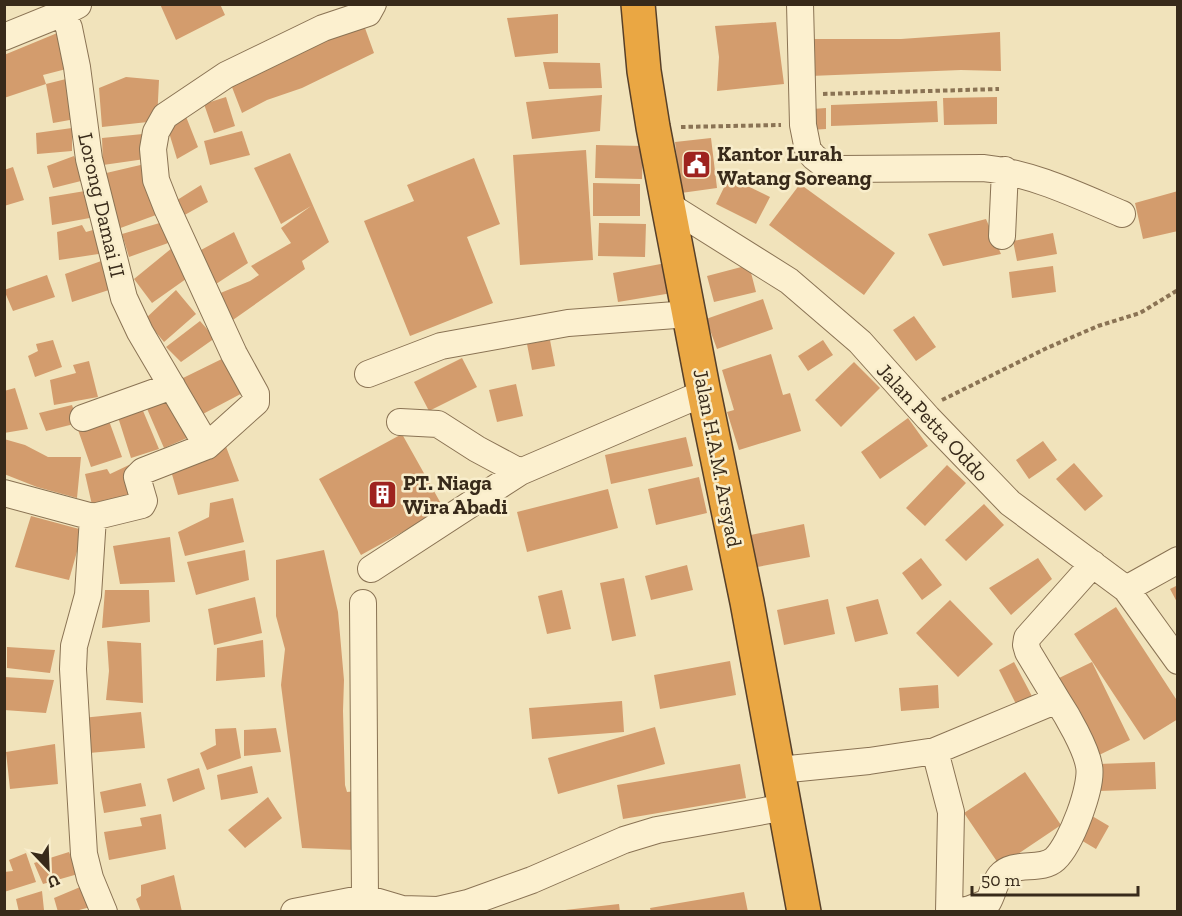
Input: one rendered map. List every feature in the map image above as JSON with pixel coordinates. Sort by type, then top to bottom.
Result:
[{"type":"highway","name":"Jalan H.A.M. Arsyad","points":[[638,4],[644,71],[653,127],[747,602],[804,912]]},
{"type":"street","points":[[4,493],[93,517],[142,505],[144,501],[137,477],[143,471],[207,446],[256,402],[256,394],[234,354],[156,180],[153,149],[156,132],[165,116],[226,75],[323,28],[368,13],[373,4]]},
{"type":"street","points":[[800,4],[803,125],[808,150],[823,164],[840,169],[983,168],[1005,170],[1042,181],[1122,214]]},
{"type":"street","points":[[4,37],[71,9]]},
{"type":"street","name":"Lorong Damai II","points":[[71,9],[69,28],[77,67],[89,159],[124,298],[140,332],[207,446]]},
{"type":"street","points":[[1002,236],[1005,170]]},
{"type":"street","name":"Jalan Petta Oddo","points":[[668,205],[789,281],[860,342],[1010,504],[1126,589],[1178,660]]},
{"type":"street","points":[[368,374],[441,346],[568,323],[689,314]]},
{"type":"street","points":[[83,418],[172,386]]},
{"type":"street","points":[[371,569],[520,472],[704,393]]},
{"type":"street","points":[[400,422],[438,424],[477,449],[520,472]]},
{"type":"street","points":[[93,517],[88,595],[74,646],[73,680],[84,854],[90,878],[104,912]]},
{"type":"street","points":[[1126,589],[1178,560]]},
{"type":"street","points":[[958,912],[988,902],[999,877],[1007,871],[1050,862],[1056,858],[1075,828],[1090,776],[1089,763],[1066,714],[1026,645],[1028,638],[1093,564]]},
{"type":"street","points":[[363,603],[365,898]]},
{"type":"street","points":[[779,770],[868,761],[935,751],[1057,700]]},
{"type":"street","points":[[935,751],[951,812],[949,912]]},
{"type":"street","points":[[294,912],[365,898],[402,909],[438,910],[468,903],[532,880],[624,840],[657,830],[786,807]]},
{"type":"path","points":[[801,94],[999,89]]},
{"type":"path","points":[[653,127],[803,125]]},
{"type":"path","points":[[928,418],[941,400],[980,380],[1098,326],[1140,313],[1178,290]]},
{"type":"building","points":[[160,4],[220,4],[225,15],[176,40]]},
{"type":"building","points":[[558,14],[558,53],[515,57],[507,18]]},
{"type":"building","points":[[361,17],[374,53],[302,88],[267,100],[242,113],[230,82]]},
{"type":"building","points":[[776,22],[784,84],[717,91],[719,57],[715,26]]},
{"type":"building","points":[[67,29],[74,67],[43,75],[46,84],[4,98],[4,55]]},
{"type":"building","points":[[1000,32],[1001,71],[961,70],[810,76],[806,39],[901,39]]},
{"type":"building","points":[[543,62],[600,63],[602,88],[549,89]]},
{"type":"building","points":[[74,77],[81,118],[53,123],[46,84]]},
{"type":"building","points":[[126,77],[159,80],[157,121],[102,127],[99,88]]},
{"type":"building","points":[[602,95],[600,131],[532,139],[526,102]]},
{"type":"building","points":[[226,97],[235,126],[214,133],[204,104]]},
{"type":"building","points":[[997,97],[997,124],[944,125],[943,98]]},
{"type":"building","points":[[937,101],[938,122],[831,126],[831,105]]},
{"type":"building","points":[[826,108],[826,129],[810,130],[812,109]]},
{"type":"building","points":[[183,109],[198,147],[177,159],[167,126]]},
{"type":"building","points":[[72,128],[72,151],[37,154],[36,133]]},
{"type":"building","points":[[242,131],[250,155],[210,165],[204,141]]},
{"type":"building","points":[[143,134],[145,159],[103,165],[102,138]]},
{"type":"building","name":"Kantor Lurah Watang Soreang","points":[[711,138],[717,188],[681,193],[675,142]]},
{"type":"building","points":[[596,145],[643,146],[642,179],[595,178]]},
{"type":"building","points":[[586,150],[593,260],[520,265],[513,155]]},
{"type":"building","points":[[290,153],[329,242],[302,261],[305,269],[230,322],[213,296],[259,275],[251,266],[291,243],[281,228],[311,206],[281,224],[254,168]]},
{"type":"building","points":[[74,156],[85,180],[53,188],[47,166]]},
{"type":"building","points":[[474,158],[500,224],[467,237],[493,303],[410,336],[364,221],[414,201],[407,185]]},
{"type":"building","points":[[149,163],[150,192],[156,215],[115,230],[102,174]]},
{"type":"building","points":[[13,167],[24,200],[4,206],[4,170]]},
{"type":"building","points":[[729,177],[770,197],[756,224],[716,204]]},
{"type":"building","points":[[593,183],[640,184],[640,216],[593,216]]},
{"type":"building","points":[[800,184],[895,253],[864,295],[769,225]]},
{"type":"building","points":[[201,185],[208,202],[181,217],[174,202]]},
{"type":"building","points":[[91,190],[95,217],[52,225],[49,197]]},
{"type":"building","points":[[1178,191],[1178,231],[1143,239],[1135,203]]},
{"type":"building","points":[[986,219],[1001,254],[943,266],[928,234]]},
{"type":"building","points":[[163,222],[171,242],[129,257],[122,234]]},
{"type":"building","points":[[599,223],[646,224],[645,257],[598,256]]},
{"type":"building","points":[[82,225],[86,232],[100,228],[105,253],[59,260],[57,232]]},
{"type":"building","points":[[234,232],[248,263],[216,284],[201,250]]},
{"type":"building","points":[[1053,233],[1057,254],[1017,261],[1013,241]]},
{"type":"building","points":[[172,248],[193,274],[152,303],[134,279]]},
{"type":"building","points":[[104,260],[112,289],[72,302],[65,274]]},
{"type":"building","points":[[666,263],[672,293],[618,302],[613,273]]},
{"type":"building","points":[[749,265],[756,292],[714,302],[707,276]]},
{"type":"building","points":[[1053,266],[1056,292],[1012,298],[1009,272]]},
{"type":"building","points":[[47,275],[55,297],[13,311],[4,290]]},
{"type":"building","points":[[176,290],[196,314],[164,342],[145,319]]},
{"type":"building","points":[[763,299],[773,329],[717,349],[706,319]]},
{"type":"building","points":[[914,316],[936,347],[916,361],[893,330]]},
{"type":"building","points":[[200,321],[215,338],[181,362],[166,347]]},
{"type":"building","points":[[53,340],[62,367],[35,377],[28,356],[38,351],[36,344]]},
{"type":"building","points":[[550,340],[555,366],[532,370],[527,344]]},
{"type":"building","points":[[823,340],[833,355],[808,371],[798,356]]},
{"type":"building","points":[[232,354],[250,389],[201,415],[183,378]]},
{"type":"building","points":[[771,354],[783,395],[790,393],[801,431],[739,450],[727,412],[734,410],[722,370]]},
{"type":"building","points":[[462,358],[477,387],[429,411],[414,382]]},
{"type":"building","points":[[89,361],[98,397],[54,405],[50,380],[76,373],[73,365]]},
{"type":"building","points":[[854,362],[880,388],[841,427],[815,400]]},
{"type":"building","points":[[516,384],[523,416],[497,422],[489,390]]},
{"type":"building","points":[[15,388],[28,429],[4,433],[4,391]]},
{"type":"building","points":[[171,393],[194,435],[164,448],[145,404]]},
{"type":"building","points":[[72,405],[78,423],[46,431],[39,413]]},
{"type":"building","points":[[141,406],[159,449],[131,458],[117,414]]},
{"type":"building","points":[[108,418],[122,457],[91,467],[77,427]]},
{"type":"building","points":[[908,418],[928,446],[880,479],[861,452]]},
{"type":"building","name":"PT. Niaga Wira Abadi","points":[[402,434],[444,509],[361,555],[319,479]]},
{"type":"building","points":[[686,437],[693,466],[611,484],[605,455]]},
{"type":"building","points":[[4,439],[25,445],[48,457],[81,457],[77,498],[37,487],[4,474]]},
{"type":"building","points":[[1043,441],[1057,460],[1029,479],[1016,460]]},
{"type":"building","points":[[225,444],[239,481],[178,495],[169,464]]},
{"type":"building","points":[[1074,463],[1103,496],[1085,511],[1056,479]]},
{"type":"building","points":[[129,465],[135,498],[92,505],[85,474],[107,469],[110,474]]},
{"type":"building","points":[[947,465],[966,483],[925,526],[906,508]]},
{"type":"building","points":[[699,477],[707,513],[656,525],[648,489]]},
{"type":"building","points":[[608,489],[618,528],[527,552],[517,512]]},
{"type":"building","points":[[233,498],[244,542],[185,556],[178,532],[209,517],[210,503]]},
{"type":"building","points":[[984,504],[1004,525],[966,561],[945,540]]},
{"type":"building","points":[[31,516],[83,530],[69,580],[15,567]]},
{"type":"building","points":[[804,524],[810,557],[752,568],[746,536]]},
{"type":"building","points":[[170,537],[175,582],[120,584],[113,546]]},
{"type":"building","points":[[245,550],[249,580],[196,595],[187,562]]},
{"type":"building","points":[[324,550],[338,612],[344,680],[345,785],[347,792],[357,791],[355,850],[302,848],[281,685],[285,649],[276,616],[276,560]]},
{"type":"building","points":[[921,558],[942,585],[922,600],[902,573]]},
{"type":"building","points":[[1038,558],[1052,579],[1011,615],[989,588]]},
{"type":"building","points":[[687,565],[693,590],[651,600],[645,576]]},
{"type":"building","points":[[624,578],[636,636],[612,641],[600,583]]},
{"type":"building","points":[[1178,585],[1178,604],[1170,589]]},
{"type":"building","points":[[105,590],[149,590],[150,622],[102,628]]},
{"type":"building","points":[[562,590],[571,629],[547,634],[538,596]]},
{"type":"building","points":[[255,597],[262,633],[214,645],[208,609]]},
{"type":"building","points":[[828,599],[835,634],[784,645],[777,610]]},
{"type":"building","points":[[878,599],[888,634],[855,642],[846,607]]},
{"type":"building","points":[[950,600],[993,644],[958,677],[916,633]]},
{"type":"building","points":[[1116,607],[1178,702],[1178,719],[1144,740],[1074,634]]},
{"type":"building","points":[[263,640],[265,677],[216,681],[217,648]]},
{"type":"building","points":[[107,641],[141,643],[143,703],[106,700],[109,671]]},
{"type":"building","points":[[7,647],[55,650],[50,673],[7,668]]},
{"type":"building","points":[[730,661],[736,695],[660,709],[654,675]]},
{"type":"building","points":[[1014,662],[1035,702],[1019,710],[999,670]]},
{"type":"building","points":[[1092,662],[1130,740],[1095,757],[1057,679]]},
{"type":"building","points":[[4,677],[54,680],[46,713],[4,710]]},
{"type":"building","points":[[938,685],[939,708],[901,711],[899,688]]},
{"type":"building","points":[[622,701],[624,732],[532,739],[529,708]]},
{"type":"building","points":[[141,712],[145,748],[89,753],[82,718]]},
{"type":"building","points":[[655,727],[665,764],[558,794],[548,758]]},
{"type":"building","points":[[236,728],[241,758],[207,770],[200,753],[216,745],[215,729]]},
{"type":"building","points":[[276,728],[281,752],[244,756],[244,730]]},
{"type":"building","points":[[55,744],[58,784],[10,789],[6,752]]},
{"type":"building","points":[[1155,762],[1156,789],[1099,791],[1098,764]]},
{"type":"building","points":[[740,764],[746,798],[623,819],[617,785]]},
{"type":"building","points":[[252,766],[258,793],[221,800],[217,775]]},
{"type":"building","points":[[199,768],[205,789],[173,802],[167,779]]},
{"type":"building","points":[[1025,772],[1061,825],[1000,866],[964,813]]},
{"type":"building","points":[[141,783],[146,806],[104,813],[100,792]]},
{"type":"building","points":[[268,797],[282,818],[245,848],[228,830]]},
{"type":"building","points":[[1087,813],[1109,826],[1096,849],[1074,836]]},
{"type":"building","points":[[161,814],[166,849],[109,860],[104,832],[142,826],[140,818]]},
{"type":"building","points":[[69,852],[78,874],[43,884],[34,863]]},
{"type":"building","points":[[26,853],[36,882],[4,892],[4,872],[13,871],[9,860]]},
{"type":"building","points":[[174,875],[182,912],[141,912],[136,899],[141,896],[141,885]]},
{"type":"building","points":[[85,885],[94,906],[72,912],[58,912],[54,898]]},
{"type":"building","points":[[42,891],[44,910],[19,912],[16,899]]},
{"type":"building","points":[[744,892],[748,912],[651,912],[650,908]]},
{"type":"building","points":[[619,904],[620,912],[565,912],[565,910]]},
{"type":"place","name":"Kantor Lurah Watang Soreang","points":[[696,165]]},
{"type":"place","name":"PT. Niaga Wira Abadi","points":[[382,494]]}]
